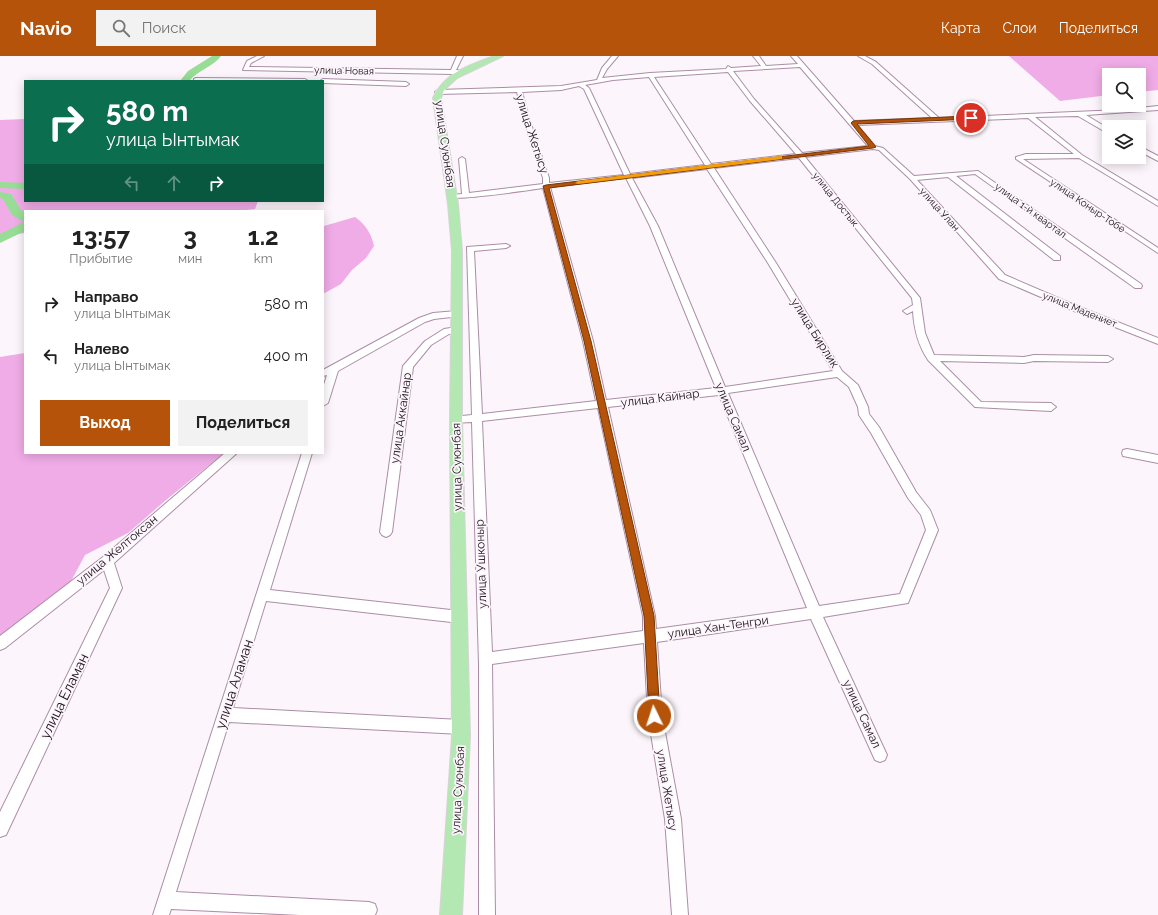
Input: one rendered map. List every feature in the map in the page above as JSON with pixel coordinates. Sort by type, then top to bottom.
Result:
[{"type":"main road","name":"улица Суюнбая","points":[[451,915],[455,864],[461,727],[456,420],[457,251],[452,197],[437,98],[441,87],[458,72],[500,56]]},
{"type":"street","name":"улица Новая","points":[[261,56],[249,62],[245,69],[458,72]]},
{"type":"street","points":[[458,72],[460,56]]},
{"type":"street","points":[[599,79],[605,68],[615,56]]},
{"type":"street","points":[[756,56],[764,67]]},
{"type":"street","points":[[794,56],[853,123],[1120,112]]},
{"type":"street","points":[[861,56],[874,63],[937,119]]},
{"type":"street","points":[[519,90],[548,89],[599,79],[802,65]]},
{"type":"street","name":"улица Достык","points":[[729,69],[752,100],[800,155],[916,298],[917,317],[925,350],[931,358]]},
{"type":"street","points":[[380,82],[389,70]]},
{"type":"street","name":"улица Бирлик","points":[[650,75],[840,373],[853,385],[863,406],[864,415],[875,430],[912,494],[926,513],[932,530],[904,599]]},
{"type":"street","points":[[324,81],[406,84]]},
{"type":"street","name":"улица Самал","points":[[579,84],[586,88],[628,176],[654,226],[816,613],[880,756]]},
{"type":"street","name":"улица Жетысу","points":[[438,92],[519,90],[527,121],[546,178],[546,186],[588,341],[649,616],[654,716],[673,820],[680,915]]},
{"type":"street","points":[[1146,110],[1158,108]]},
{"type":"street","points":[[1146,110],[1158,116]]},
{"type":"street","points":[[1077,113],[1102,128]]},
{"type":"street","points":[[1028,115],[1080,156],[1158,204]]},
{"type":"street","name":"улица Улан","points":[[853,123],[873,147],[881,149],[912,178],[1002,277]]},
{"type":"street","points":[[452,197],[873,147]]},
{"type":"street","points":[[1146,152],[1158,158]]},
{"type":"street","name":"улица Коныр-Тобе","points":[[1080,156],[1026,156],[1018,158],[1158,251]]},
{"type":"street","points":[[462,159],[466,196]]},
{"type":"street","name":"улица 1-й квартал","points":[[912,178],[976,172],[1138,286]]},
{"type":"street","points":[[948,174],[1057,258]]},
{"type":"street","name":"улица Ушконыр","points":[[487,915],[484,659],[470,249],[506,246]]},
{"type":"street","name":"улица Мадениет","points":[[1002,277],[1067,306],[1158,341]]},
{"type":"street","points":[[907,311],[917,306]]},
{"type":"street","points":[[324,373],[334,369],[422,320],[433,316],[457,314]]},
{"type":"street","name":"улица Аккайнар","points":[[386,532],[408,366],[428,343],[447,330],[457,330]]},
{"type":"street","points":[[931,358],[1024,360],[1034,358],[1108,359]]},
{"type":"street","points":[[931,358],[978,405],[1050,407]]},
{"type":"street","points":[[324,400],[334,369]]},
{"type":"street","name":"улица Кайнар","points":[[456,420],[477,419],[722,391],[840,373]]},
{"type":"street","name":"улица Желтоксан","points":[[0,644],[107,561],[231,454]]},
{"type":"street","name":"улица Аламан","points":[[163,908],[307,454]]},
{"type":"street","points":[[1127,454],[1158,459]]},
{"type":"street","name":"улица Еламан","points":[[0,829],[116,588],[107,561]]},
{"type":"street","points":[[262,595],[460,617]]},
{"type":"street","name":"улица Хан-Тенгри","points":[[484,659],[649,637],[904,599]]},
{"type":"street","points":[[224,715],[461,727]]},
{"type":"street","points":[[163,908],[369,910]]},
{"type":"shaded area","points":[[1009,56],[1158,56],[1158,90],[1146,91],[1146,68],[1102,68],[1102,96],[1060,101]]},
{"type":"shaded area","points":[[24,119],[24,202],[258,202],[255,209],[246,210],[24,210],[24,233],[0,236],[0,120]]},
{"type":"shaded area","points":[[355,217],[368,230],[374,246],[366,258],[352,270],[341,284],[324,293],[324,226]]},
{"type":"shaded area","points":[[24,353],[24,454],[223,454],[128,533],[85,555],[69,585],[0,638],[0,357]]},
{"type":"waterway","points":[[185,80],[191,73],[217,56]]},
{"type":"waterway","points":[[0,185],[24,186]]},
{"type":"waterway","points":[[0,195],[7,196],[16,212],[24,218]]},
{"type":"waterway","points":[[0,239],[24,227]]},
{"type":"slow traffic","points":[[578,183],[780,158]]},
{"type":"route","points":[[654,716],[649,616],[588,341],[546,186],[873,147],[853,123],[971,118]]}]
